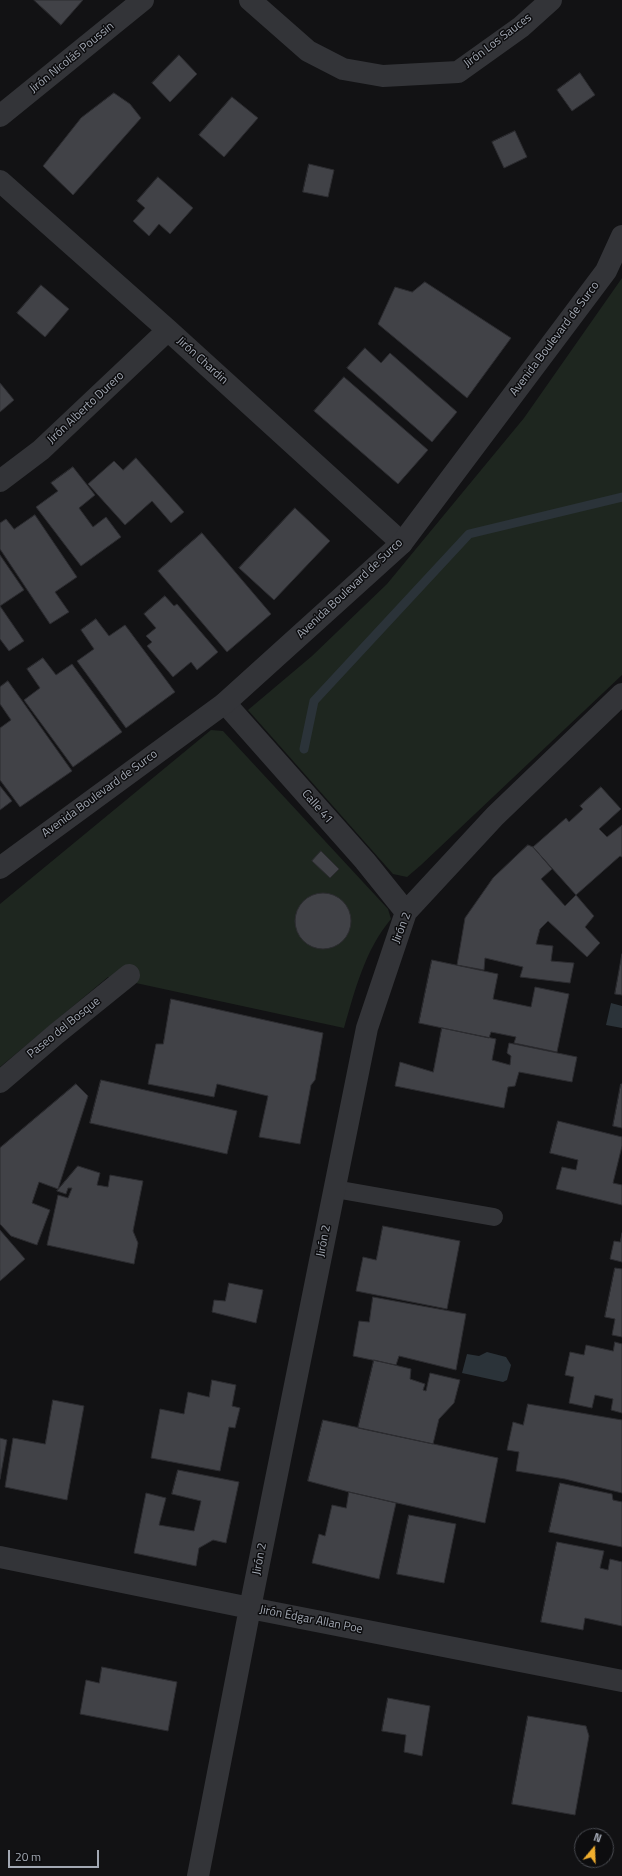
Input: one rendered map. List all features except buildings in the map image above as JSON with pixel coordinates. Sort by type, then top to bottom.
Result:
[{"type":"street","name":"Jirón Nicolás Poussin","points":[[0,116],[143,0]]},
{"type":"street","name":"Jirón Los Sauces","points":[[250,0],[308,50],[343,69],[383,76],[458,72],[521,27],[551,0]]},
{"type":"street","name":"Jirón Chardin","points":[[0,181],[168,330],[402,543]]},
{"type":"street","name":"Avenida Boulevard de Surco","points":[[0,868],[225,703],[402,543],[606,270],[622,236]]},
{"type":"street","name":"Jirón Alberto Durero","points":[[0,481],[41,450],[168,330]]},
{"type":"street","name":"Jirón 2","points":[[198,1876],[250,1608],[334,1189],[368,1028],[406,912],[494,816],[622,694]]},
{"type":"street","name":"Calle 41","points":[[225,703],[365,861],[406,912]]},
{"type":"street","name":"Paseo del Bosque","points":[[0,1082],[56,1034],[129,976]]},
{"type":"street","name":"Jirón Édgar Allan Poe","points":[[0,1557],[622,1681]]},
{"type":"lane","points":[[334,1189],[494,1217]]},
{"type":"shaded area","points":[[622,278],[622,675],[421,865],[407,877],[393,874],[248,710],[312,656],[387,584],[524,418]]},
{"type":"shaded area","points":[[211,730],[223,731],[388,909],[391,919],[374,944],[368,957],[357,985],[344,1028],[108,977],[0,1067],[0,904]]},
{"type":"shaded area","points":[[611,1003],[622,1006],[622,1028],[606,1025]]},
{"type":"shaded area","points":[[487,1352],[506,1357],[511,1365],[507,1380],[503,1382],[462,1373],[467,1354],[479,1356]]},
{"type":"waterway","points":[[304,749],[314,701],[469,534],[622,497]]}]
